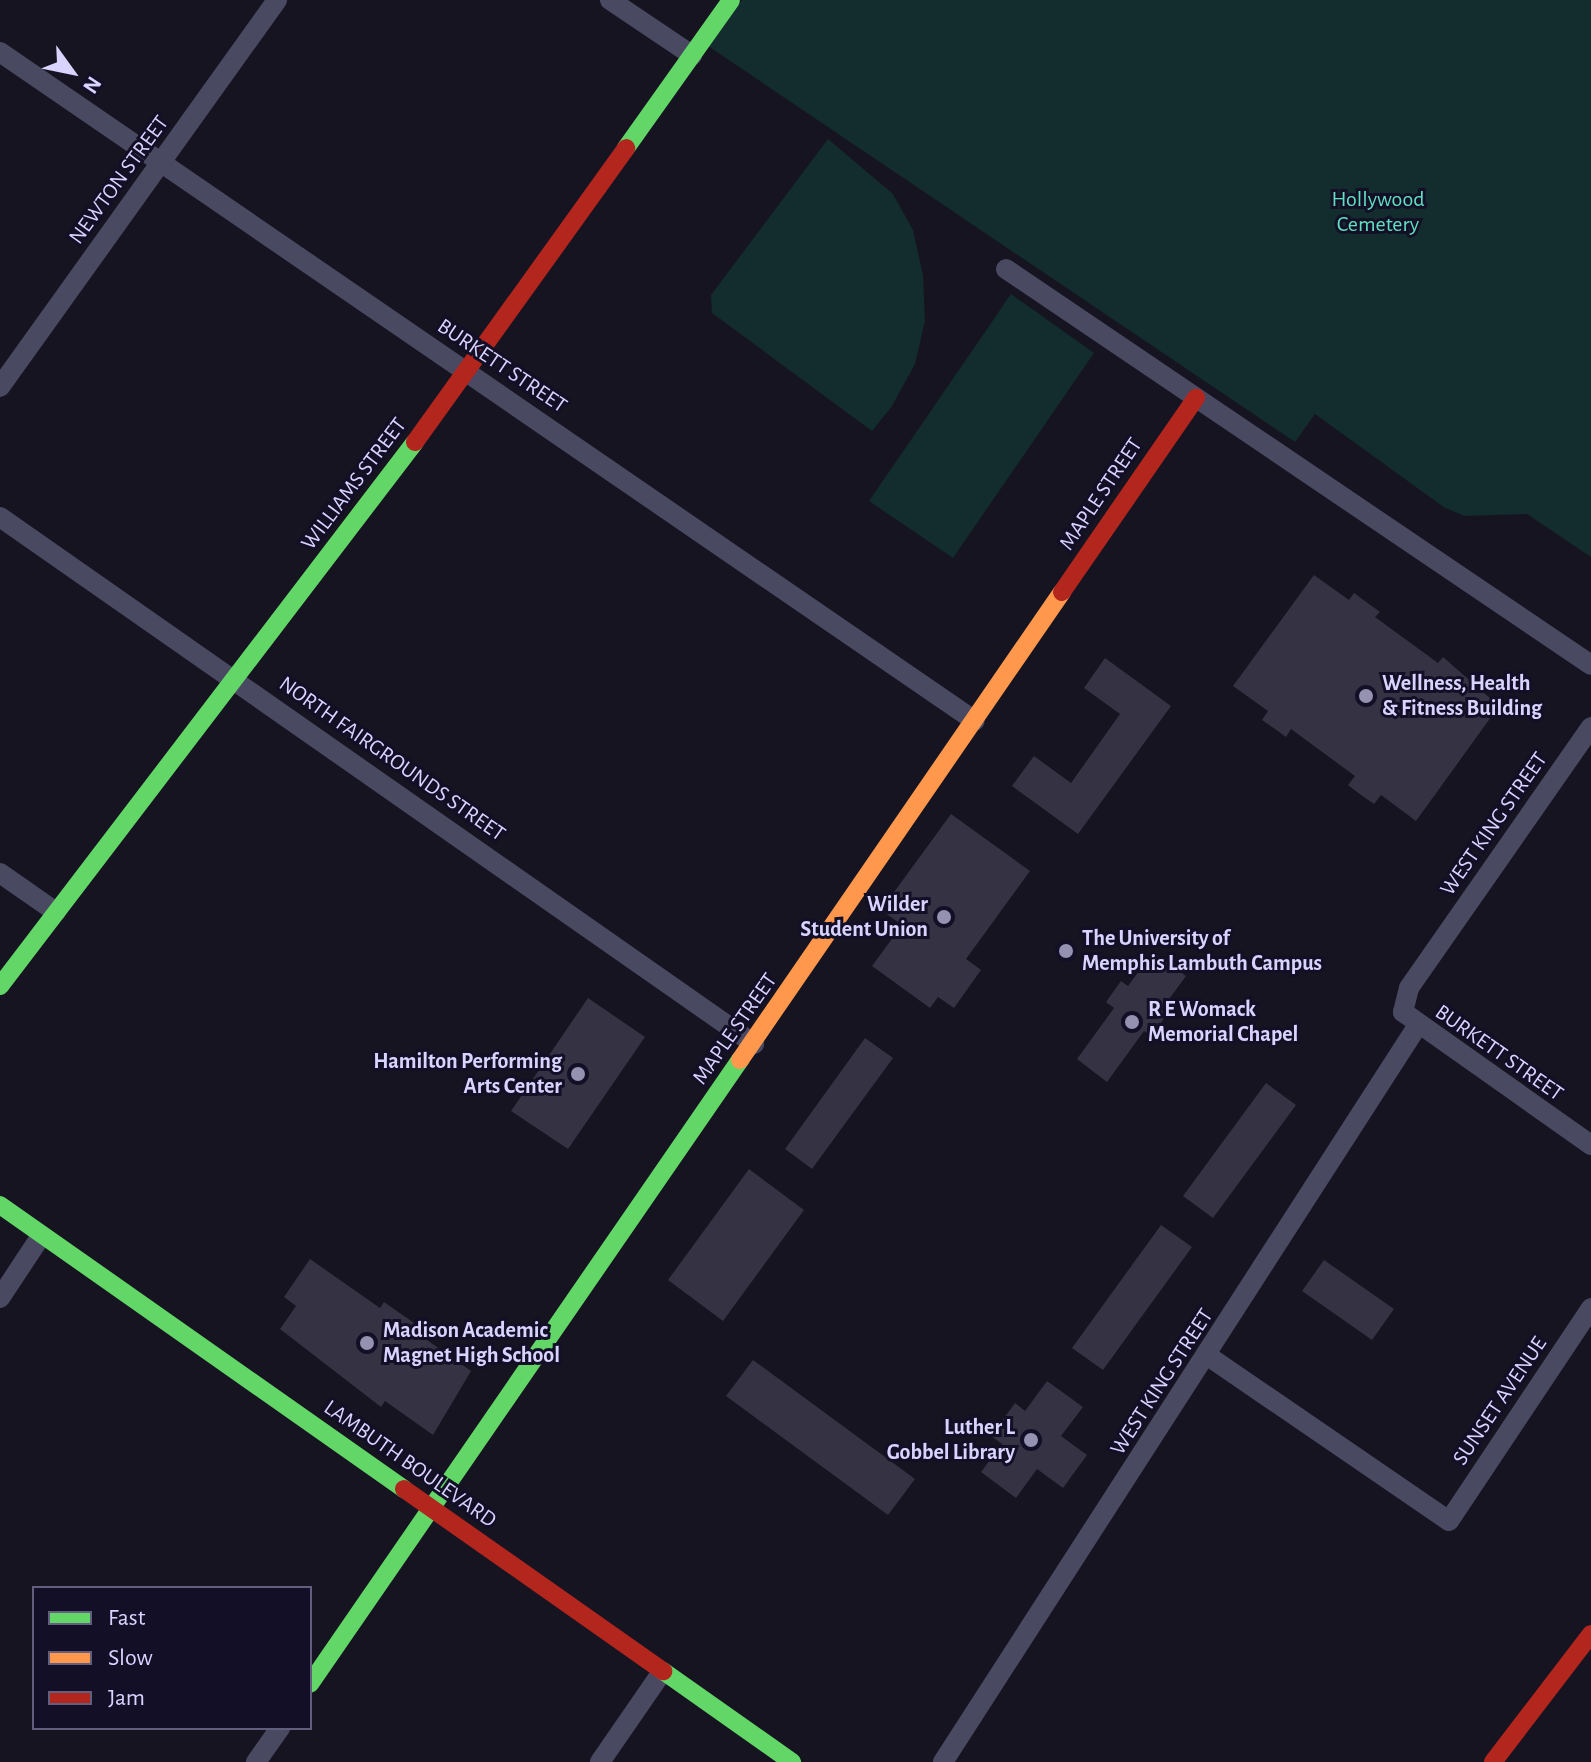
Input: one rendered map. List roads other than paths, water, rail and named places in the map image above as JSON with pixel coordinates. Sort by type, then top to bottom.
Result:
[{"type":"street","name":"NEWTON STREET","points":[[0,387],[277,0]]},
{"type":"street","points":[[610,0],[692,55]]},
{"type":"street","name":"WILLIAMS STREET","points":[[0,986],[238,679],[468,372],[731,0]]},
{"type":"street","name":"BURKETT STREET","points":[[0,52],[975,721]]},
{"type":"street","points":[[1006,269],[1591,665]]},
{"type":"street","name":"MAPLE STREET","points":[[312,1681],[754,1044],[1196,398]]},
{"type":"street","name":"NORTH FAIRGROUNDS STREET","points":[[0,517],[238,679],[754,1044]]},
{"type":"street","name":"WEST KING STREET","points":[[1409,988],[1591,727]]},
{"type":"street","points":[[0,873],[56,912]]},
{"type":"street","name":"BURKETT STREET","points":[[1409,988],[1403,1012],[1418,1025],[1591,1145]]},
{"type":"street","name":"WEST KING STREET","points":[[943,1762],[1208,1356],[1418,1025]]},
{"type":"street","name":"LAMBUTH BOULEVARD","points":[[0,1205],[792,1762]]},
{"type":"street","points":[[0,1298],[41,1236]]},
{"type":"street","name":"SUNSET AVENUE","points":[[1208,1356],[1449,1521],[1591,1308]]},
{"type":"street","points":[[1493,1762],[1591,1634]]},
{"type":"street","points":[[600,1762],[662,1672]]},
{"type":"street","points":[[256,1762],[279,1730]]},
{"type":"place","name":"Wellness, Health & Fitness Building","points":[[1366,696]]},
{"type":"place","name":"Wilder Student Union","points":[[944,917]]},
{"type":"place","name":"The University of Memphis Lambuth Campus","points":[[1066,951]]},
{"type":"place","name":"R E Womack Memorial Chapel","points":[[1132,1022]]},
{"type":"place","name":"Hamilton Performing Arts Center","points":[[578,1074]]},
{"type":"place","name":"Madison Academic Magnet High School","points":[[367,1343]]},
{"type":"place","name":"Luther L Gobbel Library","points":[[1031,1440]]},
{"type":"park label","name":"Hollywood Cemetery","points":[[1378,212]]}]
